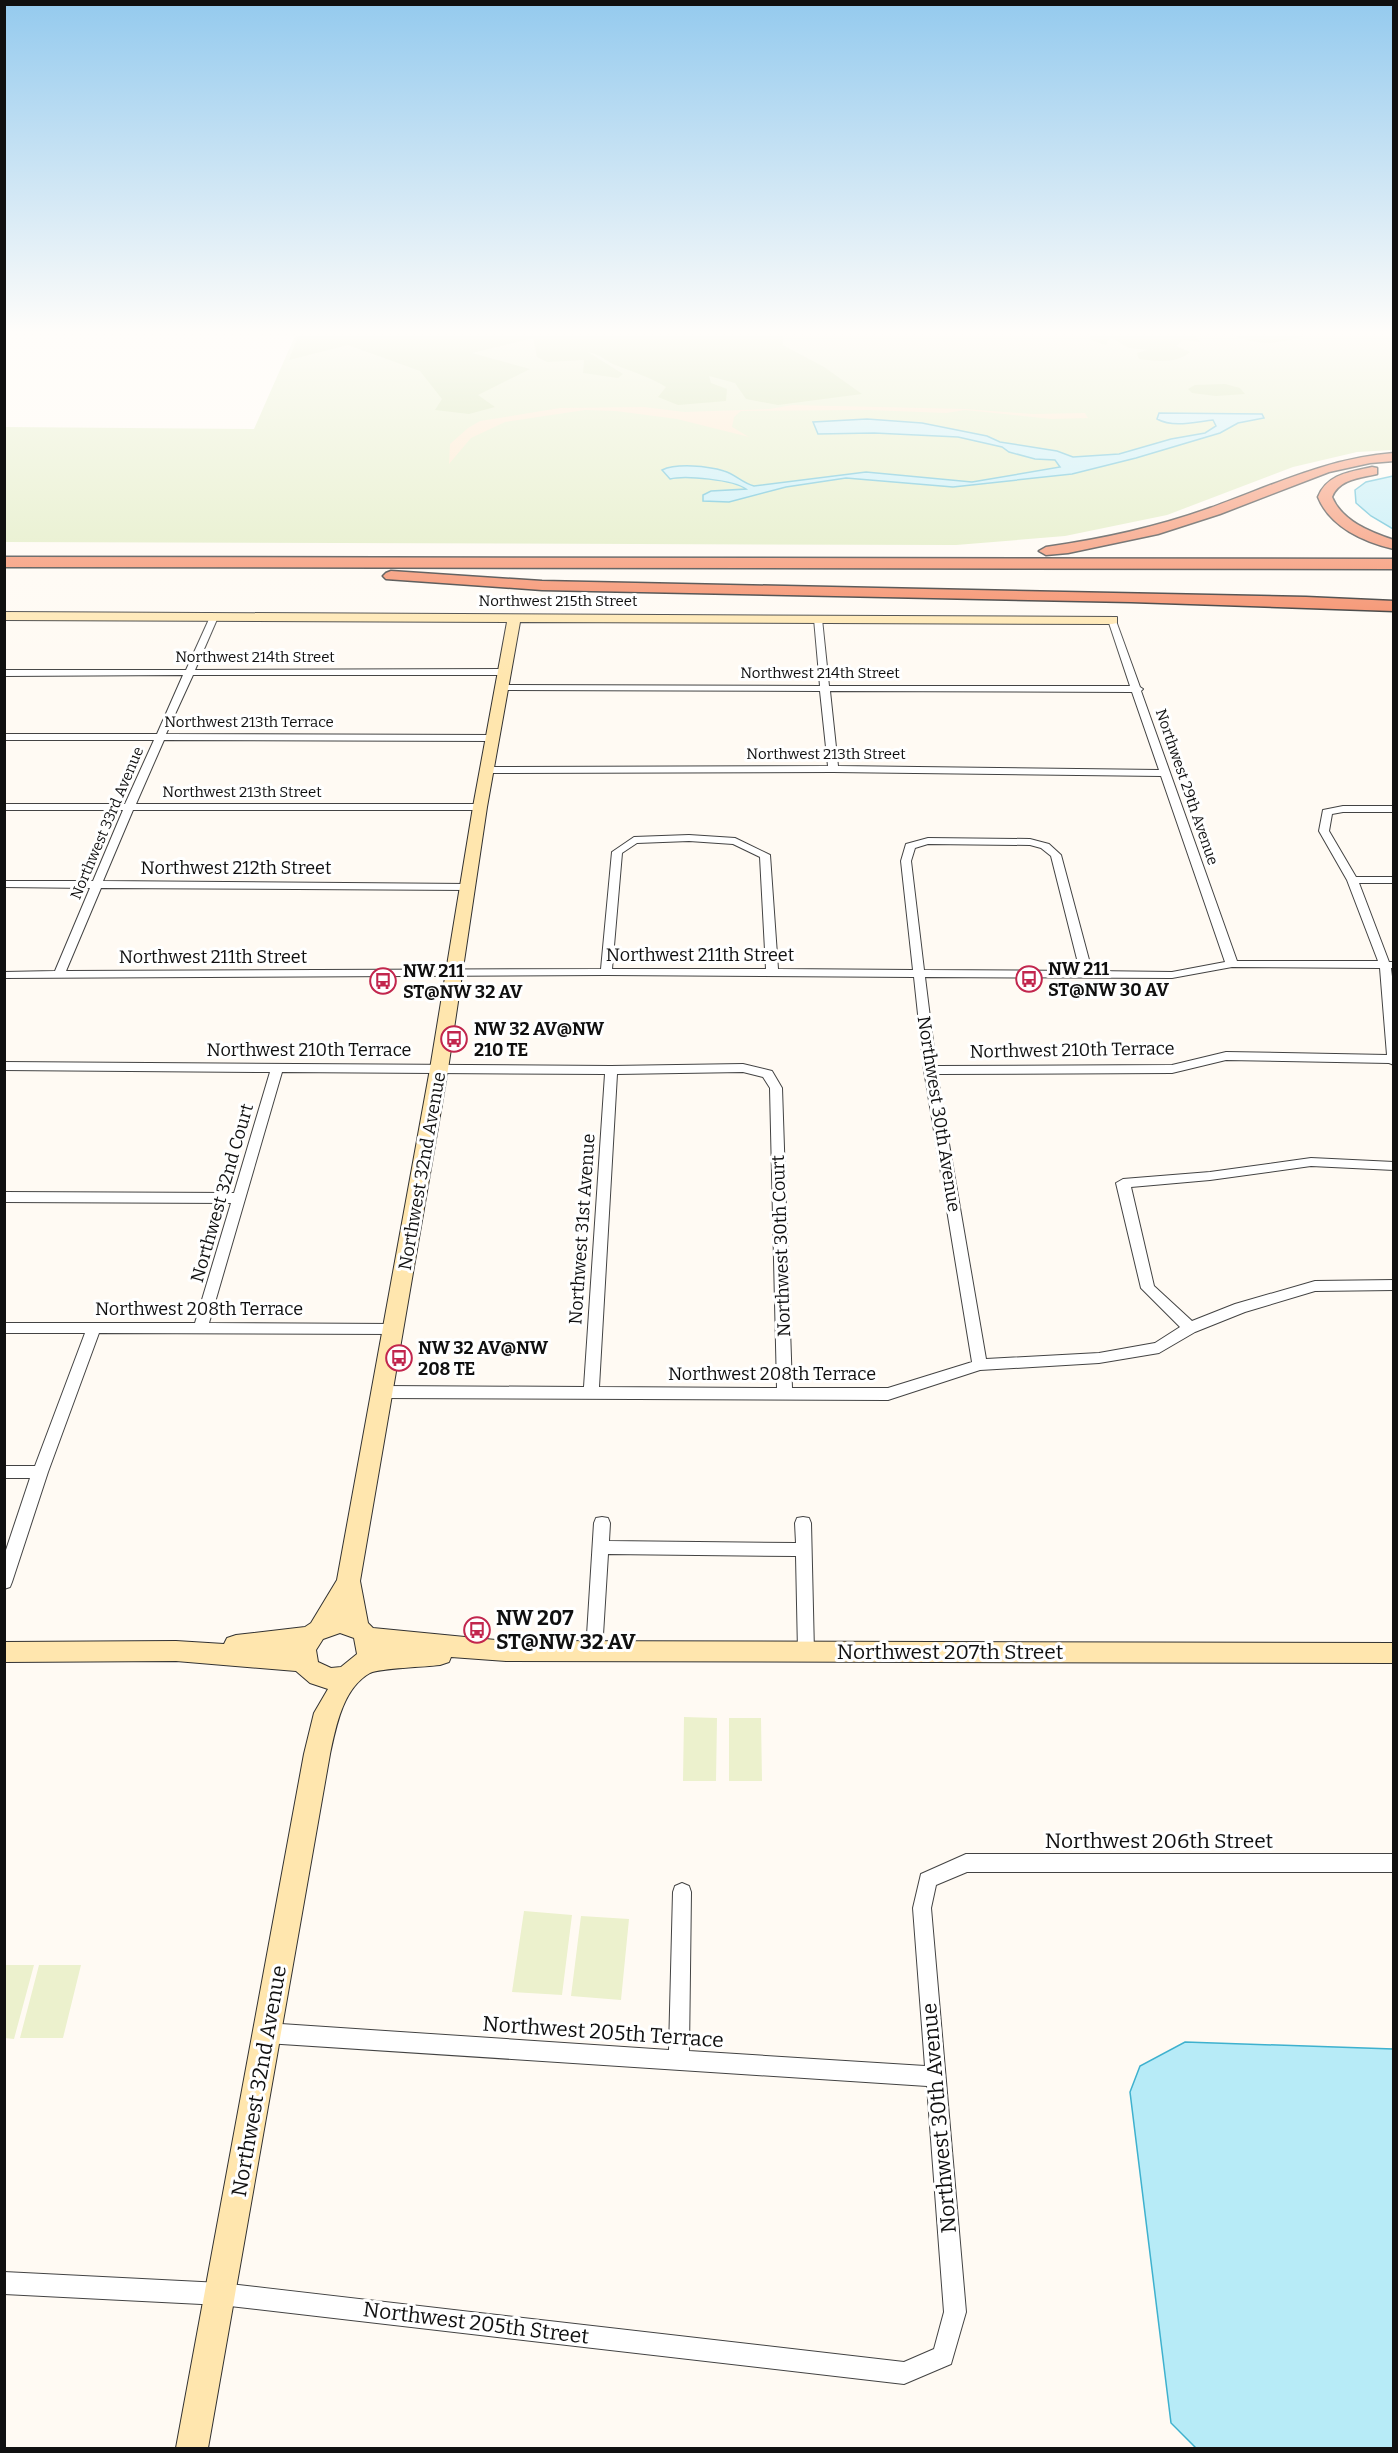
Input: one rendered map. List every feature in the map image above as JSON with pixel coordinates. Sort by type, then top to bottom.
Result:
[{"type":"highway","points":[[897,563],[1034,553],[1111,541],[1188,521],[1322,469],[1358,461],[1394,458]]},
{"type":"highway","points":[[1394,469],[1368,472],[1343,480],[1331,487],[1326,500],[1329,511],[1350,528],[1394,545]]},
{"type":"highway","points":[[4,562],[1394,564]]},
{"type":"highway","points":[[4,576],[1394,576]]},
{"type":"highway","points":[[392,576],[439,581],[650,588],[1149,596],[1394,606]]},
{"type":"street","name":"Northwest 215th Street","points":[[4,616],[1112,620]]},
{"type":"street","name":"Northwest 33rd Avenue","points":[[59,975],[129,807],[214,617]]},
{"type":"street","name":"Northwest 32nd Avenue","points":[[316,1633],[348,1581],[384,1392],[456,974],[480,807],[514,617]]},
{"type":"street","points":[[818,619],[832,769]]},
{"type":"street","name":"Northwest 29th Avenue","points":[[1112,620],[1138,689],[1232,964]]},
{"type":"street","name":"Northwest 214th Street","points":[[4,673],[505,672]]},
{"type":"street","name":"Northwest 214th Street","points":[[502,688],[1138,689]]},
{"type":"street","name":"Northwest 213th Terrace","points":[[4,737],[494,738]]},
{"type":"street","name":"Northwest 213th Street","points":[[487,770],[832,769],[1166,772]]},
{"type":"street","name":"Northwest 213th Street","points":[[4,807],[480,807]]},
{"type":"street","points":[[1393,1060],[1389,965],[1352,880],[1324,831],[1327,812],[1343,809],[1394,809]]},
{"type":"street","points":[[606,972],[617,852],[634,840],[689,838],[735,841],[765,855],[772,974]]},
{"type":"street","name":"Northwest 30th Avenue","points":[[980,1365],[930,1071],[906,861],[910,846],[928,841],[1030,842],[1045,846],[1056,855],[1087,975]]},
{"type":"street","points":[[1352,880],[1394,880]]},
{"type":"street","name":"Northwest 212th Street","points":[[4,884],[468,886]]},
{"type":"street","name":"Northwest 211th Street","points":[[4,975],[606,972],[1172,975],[1232,964],[1389,965]]},
{"type":"street","name":"Northwest 210th Terrace","points":[[930,1071],[1172,1069],[1226,1056],[1393,1060]]},
{"type":"street","name":"Northwest 210th Terrace","points":[[4,1066],[611,1070],[744,1068],[768,1074],[776,1088],[778,1133]]},
{"type":"street","name":"Northwest 32nd Court","points":[[201,1328],[277,1069]]},
{"type":"street","name":"Northwest 31st Avenue","points":[[591,1391],[611,1070]]},
{"type":"street","name":"Northwest 30th Court","points":[[778,1133],[785,1395]]},
{"type":"street","points":[[1190,1328],[1148,1288],[1123,1184],[1210,1176],[1311,1162],[1394,1166]]},
{"type":"street","points":[[4,1197],[239,1198]]},
{"type":"street","name":"Northwest 208th Terrace","points":[[384,1392],[591,1391],[785,1395],[888,1394],[980,1365],[1099,1358],[1159,1348],[1190,1328],[1240,1308],[1315,1286],[1394,1285]]},
{"type":"street","name":"Northwest 208th Terrace","points":[[4,1328],[394,1329]]},
{"type":"street","points":[[4,1582],[40,1472],[94,1328]]},
{"type":"street","points":[[4,1472],[40,1472]]},
{"type":"street","points":[[594,1651],[603,1523]]},
{"type":"street","points":[[803,1523],[806,1652]]},
{"type":"street","points":[[601,1547],[804,1550]]},
{"type":"street","name":"Northwest 32nd Avenue","points":[[348,1581],[362,1632]]},
{"type":"street","points":[[4,1652],[176,1651],[316,1633],[340,1623],[362,1632],[369,1649],[357,1669],[329,1680],[308,1667],[176,1651]]},
{"type":"street","name":"Northwest 207th Street","points":[[362,1632],[428,1645],[506,1651],[1394,1653]]},
{"type":"street","points":[[316,1633],[304,1648],[308,1667],[326,1713]]},
{"type":"street","name":"Northwest 207th Street","points":[[357,1669],[506,1651]]},
{"type":"street","name":"Northwest 32nd Avenue","points":[[192,2448],[326,1713],[357,1669]]},
{"type":"street","name":"Northwest 206th Street","points":[[928,1880],[966,1863],[1394,1863]]},
{"type":"street","name":"Northwest 30th Avenue","points":[[928,1880],[922,1908],[956,2312],[943,2356]]},
{"type":"street","points":[[679,2061],[682,1892]]},
{"type":"street","name":"Northwest 205th Terrace","points":[[266,2033],[936,2077]]},
{"type":"street","name":"Northwest 205th Street","points":[[4,2283],[221,2294],[904,2373],[943,2356]]},
{"type":"green space","points":[[5,450],[1384,450],[1357,452],[1293,467],[1167,515],[1065,536],[956,545],[5,542]]},
{"type":"green space","points":[[684,1717],[717,1718],[716,1781],[683,1781]]},
{"type":"green space","points":[[729,1718],[761,1718],[762,1781],[729,1781]]},
{"type":"green space","points":[[524,1911],[572,1915],[562,1995],[512,1992]]},
{"type":"green space","points":[[581,1916],[629,1919],[621,2000],[571,1996]]},
{"type":"green space","points":[[5,1965],[34,1965],[14,2039],[5,2038]]},
{"type":"green space","points":[[39,1965],[81,1965],[63,2038],[20,2038]]},
{"type":"sand","points":[[450,450],[460,450],[449,464]]},
{"type":"water","points":[[1007,450],[1054,450],[1073,457],[1119,454],[1131,450],[1161,450],[1072,474],[953,487],[846,478],[786,487],[729,502],[703,501],[703,495],[711,491],[746,489],[731,483],[709,479],[670,479],[662,470],[684,466],[710,468],[728,472],[754,486],[866,472],[972,482],[1060,467],[1055,460],[1035,459]]},
{"type":"water","points":[[1394,476],[1393,529],[1371,516],[1356,503],[1355,490],[1366,482]]},
{"type":"water","points":[[1185,2042],[1393,2049],[1393,2448],[1196,2448],[1171,2423],[1130,2092],[1140,2066]]},
{"type":"place","name":"NW 211 ST@NW 30 AV","points":[[1029,979]]},
{"type":"place","name":"NW 211 ST@NW 32 AV","points":[[383,981]]},
{"type":"place","name":"NW 32 AV@NW 210 TE","points":[[454,1039]]},
{"type":"place","name":"NW 32 AV@NW 208 TE","points":[[399,1358]]},
{"type":"place","name":"NW 207 ST@NW 32 AV","points":[[477,1630]]}]
